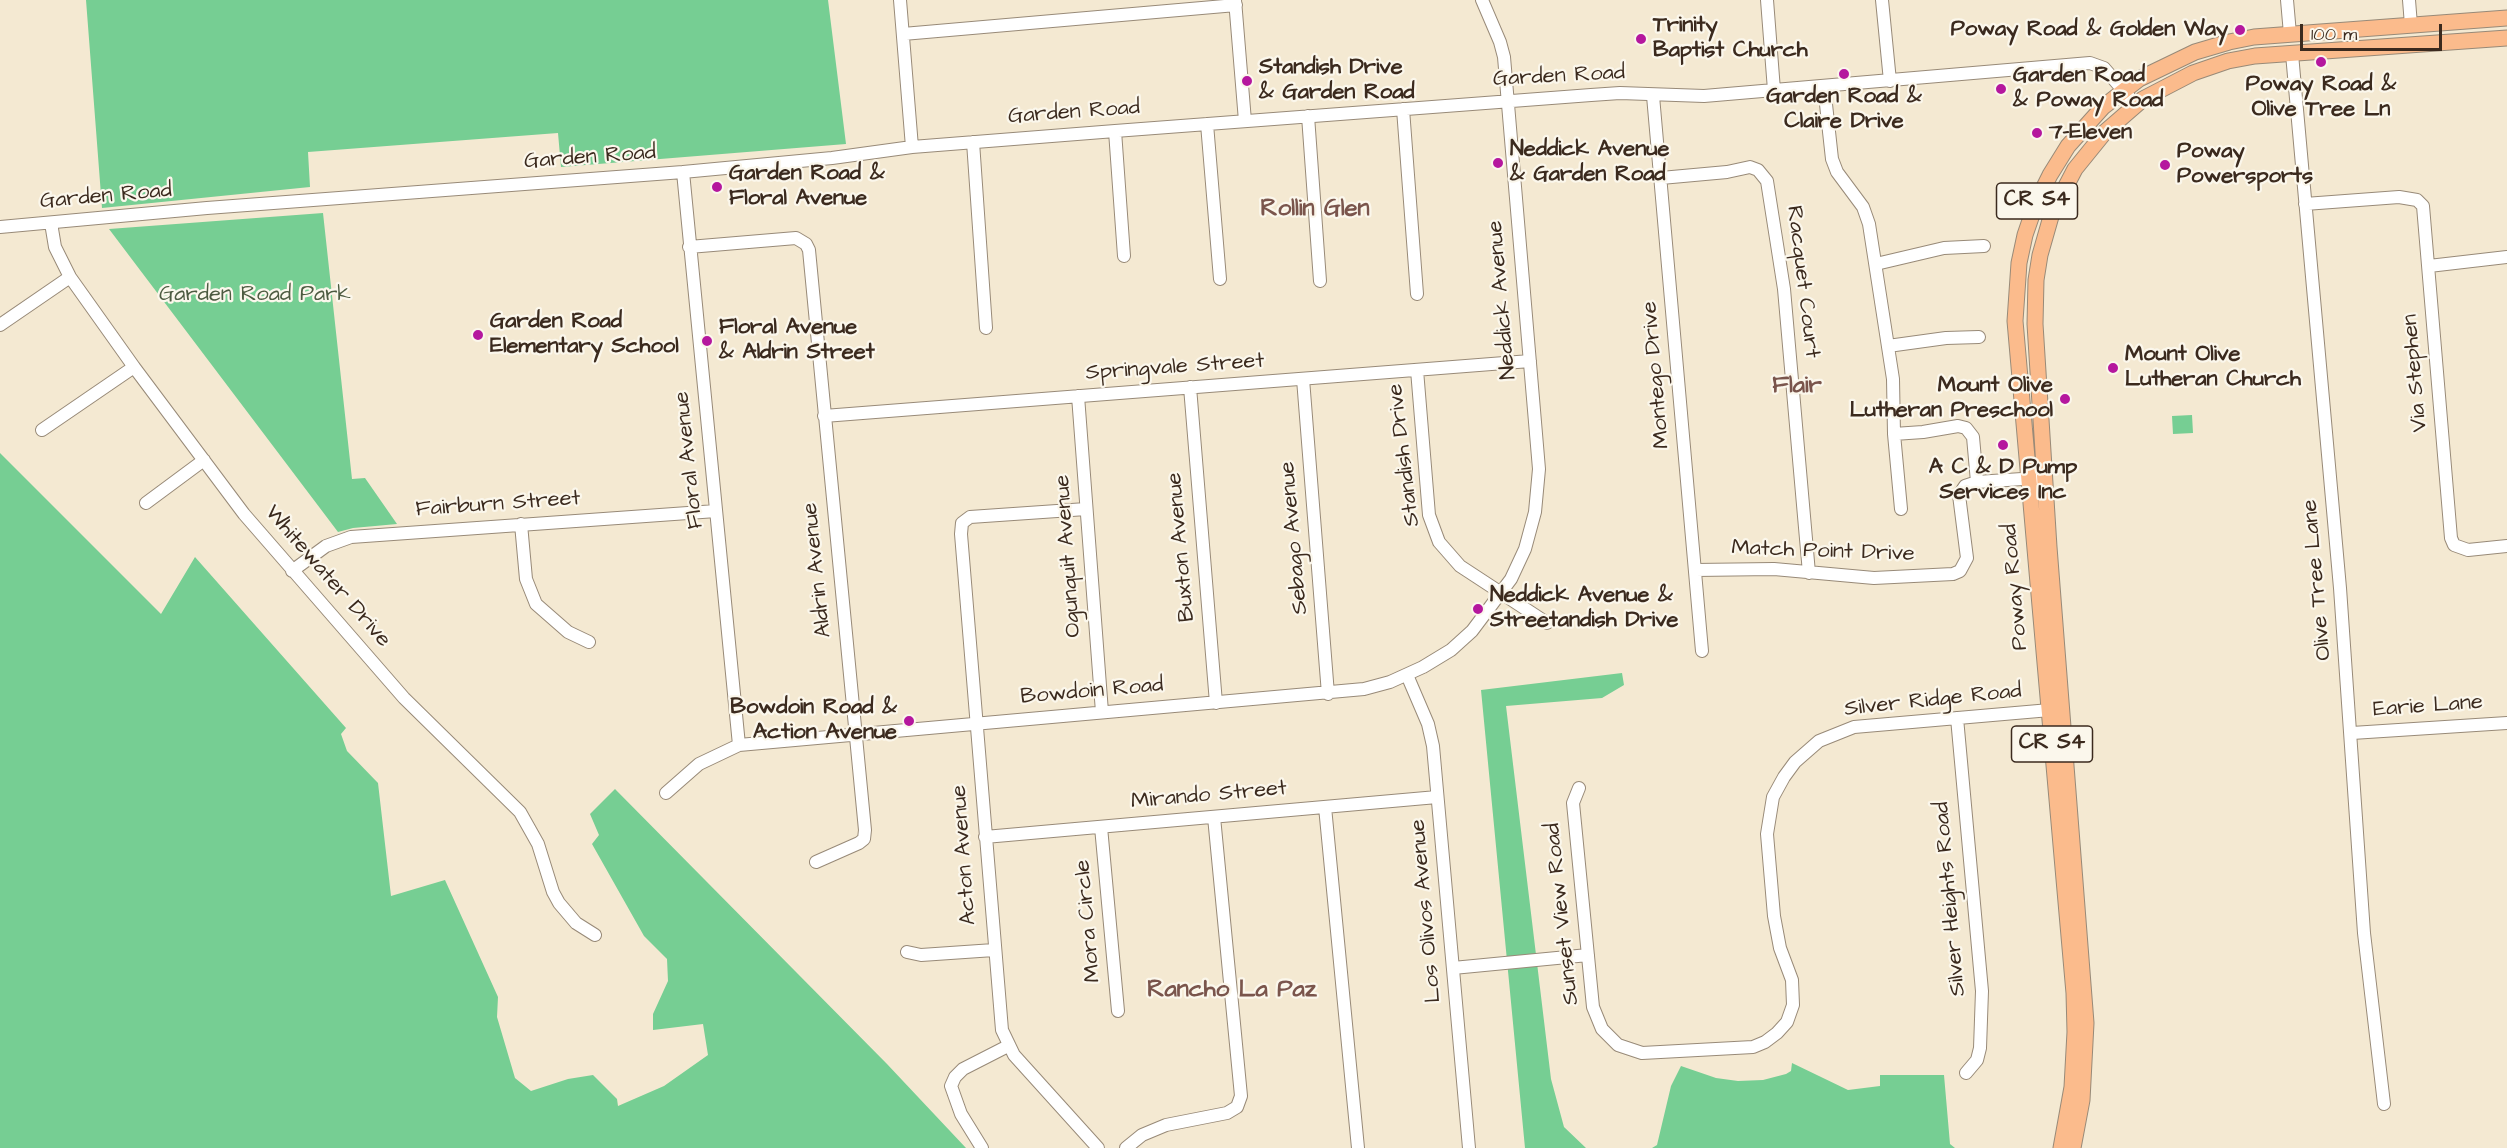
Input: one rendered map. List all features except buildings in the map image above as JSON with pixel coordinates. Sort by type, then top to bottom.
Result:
[{"type":"main road","name":"Poway Road","points":[[2073,1148],[2082,1100],[2086,1023],[2036,478],[2015,321],[2016,283],[2023,242],[2036,203],[2060,158],[2084,126],[2123,91],[2166,64],[2205,48],[2242,39],[2290,34],[2507,18]]},
{"type":"main road","points":[[2292,54],[2292,49],[2301,42],[2397,34],[2411,25]]},
{"type":"main road","points":[[2193,73],[2198,66],[2213,58],[2240,51],[2286,45],[2290,42],[2290,34]]},
{"type":"main road","name":"Poway Road","points":[[2036,478],[2035,308],[2036,280],[2044,238],[2058,199],[2083,157],[2105,132],[2135,104],[2193,73],[2228,61],[2507,38]]},
{"type":"main road","name":"Poway Road","points":[[2056,710],[2075,1014],[2072,1087],[2061,1148]]},
{"type":"street","points":[[900,0],[912,147]]},
{"type":"street","name":"Neddick Avenue","points":[[1482,0],[1502,49],[1539,469],[1537,500],[1525,549],[1502,593]]},
{"type":"street","points":[[1767,0],[1774,90]]},
{"type":"street","points":[[1882,0],[1890,81]]},
{"type":"street","points":[[2287,0],[2290,34]]},
{"type":"street","points":[[2409,0],[2411,25]]},
{"type":"street","points":[[903,34],[1236,3],[1245,121]]},
{"type":"street","name":"Olive Tree Lane","points":[[2292,54],[2352,733],[2365,942],[2384,1104]]},
{"type":"street","name":"Garden Road","points":[[0,227],[218,207],[683,172],[973,142],[1620,93],[1698,96],[2090,63],[2104,68],[2135,104]]},
{"type":"street","points":[[1824,86],[1832,159],[1837,172],[1866,215],[1876,264],[1893,379],[1894,434],[1901,509]]},
{"type":"street","name":"Montego Drive","points":[[1653,96],[1702,651]]},
{"type":"street","points":[[1402,109],[1417,294]]},
{"type":"street","points":[[1308,116],[1320,281]]},
{"type":"street","points":[[1207,124],[1220,279]]},
{"type":"street","points":[[1115,131],[1124,256]]},
{"type":"street","points":[[973,142],[986,328]]},
{"type":"street","name":"Racquet Court","points":[[1661,177],[1727,172],[1750,167],[1758,170],[1767,181],[1782,264],[1809,573]]},
{"type":"street","name":"Floral Avenue","points":[[683,172],[739,745]]},
{"type":"street","name":"Via Stephen","points":[[2305,204],[2399,197],[2417,200],[2423,206],[2451,538],[2454,545],[2468,549],[2507,546]]},
{"type":"street","name":"Whitewater Drive","points":[[51,223],[55,247],[70,277],[244,514],[404,698],[520,812],[538,844],[553,892],[559,903],[576,923],[596,935]]},
{"type":"street","name":"Aldrin Avenue","points":[[689,247],[795,238],[806,244],[809,250],[865,831],[864,839],[854,846],[816,862]]},
{"type":"street","points":[[1876,264],[1944,248],[1984,246]]},
{"type":"street","points":[[2429,266],[2507,257]]},
{"type":"street","points":[[0,325],[70,277]]},
{"type":"street","points":[[1888,346],[1946,338],[1979,337]]},
{"type":"street","name":"Springvale Street","points":[[824,416],[1530,361]]},
{"type":"street","points":[[42,429],[134,367]]},
{"type":"street","name":"Standish Drive","points":[[1417,370],[1429,515],[1439,542],[1460,566],[1547,624]]},
{"type":"street","name":"Sebago Avenue","points":[[1303,379],[1328,694]]},
{"type":"street","name":"Buxton Avenue","points":[[1190,387],[1216,703]]},
{"type":"street","name":"Ogunquit Avenue","points":[[1078,396],[1102,712]]},
{"type":"street","points":[[1894,434],[1958,426],[1966,428],[1973,437],[1977,482],[2036,478]]},
{"type":"street","points":[[146,504],[204,460]]},
{"type":"street","name":"Match Point Drive","points":[[1695,570],[1757,568],[1874,578],[1946,575],[1960,571],[1967,558],[1959,495],[1965,486],[1977,482]]},
{"type":"street","name":"Acton Avenue","points":[[1086,509],[980,516],[962,523],[999,1015],[1008,1046],[1019,1062],[1098,1148]]},
{"type":"street","name":"Fairburn Street","points":[[292,571],[326,546],[351,537],[716,511]]},
{"type":"street","points":[[521,524],[526,579],[536,604],[568,632],[589,642]]},
{"type":"street","name":"Bowdoin Road","points":[[666,793],[699,764],[739,745],[1328,694],[1371,688],[1407,675],[1439,658],[1462,642],[1502,593]]},
{"type":"street","name":"Los Olivos Avenue","points":[[1407,675],[1431,735],[1469,1148]]},
{"type":"street","name":"Silver Ridge Road","points":[[1744,1048],[1760,1045],[1777,1033],[1786,1022],[1793,1005],[1792,980],[1780,948],[1774,916],[1767,844],[1769,811],[1784,777],[1810,748],[1838,732],[1854,727],[2056,710]]},
{"type":"street","name":"Silver Heights Road","points":[[1957,718],[1982,991],[1980,1048],[1977,1060],[1966,1073]]},
{"type":"street","name":"Earie Lane","points":[[2352,733],[2507,723]]},
{"type":"street","name":"Sunset View Road","points":[[1579,788],[1573,803],[1588,955],[1595,1014],[1605,1034],[1618,1045],[1642,1053],[1744,1048]]},
{"type":"street","name":"Mirando Street","points":[[985,837],[1437,797]]},
{"type":"street","points":[[1325,807],[1358,1148]]},
{"type":"street","points":[[1126,1148],[1142,1135],[1166,1125],[1227,1113],[1237,1107],[1241,1096],[1214,817]]},
{"type":"street","name":"Mora Circle","points":[[1101,827],[1119,1011]]},
{"type":"street","points":[[907,952],[921,955],[994,950]]},
{"type":"street","points":[[1453,968],[1588,955]]},
{"type":"street","points":[[982,1148],[961,1114],[951,1086],[955,1077],[963,1069],[1008,1046]]},
{"type":"green space","points":[[86,0],[828,0],[846,144],[561,167],[558,133],[308,152],[310,187],[102,208]]},
{"type":"green space","name":"Garden Road Park","points":[[323,213],[352,479],[365,478],[397,524],[353,528],[338,532],[109,229]]},
{"type":"green space","points":[[2192,415],[2193,433],[2173,434],[2172,416]]},
{"type":"green space","points":[[0,453],[161,614],[195,557],[346,728],[341,734],[347,751],[378,783],[391,896],[445,880],[498,997],[497,1017],[515,1078],[531,1091],[568,1079],[593,1075],[617,1099],[618,1106],[664,1086],[708,1055],[703,1024],[653,1030],[653,1014],[668,981],[667,959],[644,936],[592,844],[599,835],[590,814],[615,789],[887,1064],[966,1148],[0,1148]]},
{"type":"green space","points":[[1622,673],[1624,685],[1602,698],[1506,706],[1551,1079],[1564,1127],[1586,1148],[1525,1148],[1481,690]]},
{"type":"green space","points":[[1792,1063],[1848,1090],[1880,1086],[1880,1075],[1944,1075],[1950,1144],[1955,1148],[1652,1148],[1657,1145],[1671,1086],[1681,1066],[1716,1078],[1738,1081],[1763,1080],[1786,1074],[1791,1071]]},
{"type":"place","name":"Poway Road & Golden Way","points":[[2240,30]]},
{"type":"place","name":"Trinity Baptist Church","points":[[1641,39]]},
{"type":"place","name":"Poway Road & Olive Tree Ln","points":[[2321,62]]},
{"type":"place","name":"Garden Road & Claire Drive","points":[[1844,74]]},
{"type":"place","name":"Standish Drive & Garden Road","points":[[1247,81]]},
{"type":"place","name":"Garden Road & Poway Road","points":[[2001,89]]},
{"type":"place","name":"7-Eleven","points":[[2037,133]]},
{"type":"place","name":"Neddick Avenue & Garden Road","points":[[1498,163]]},
{"type":"place","name":"Poway Powersports","points":[[2165,165]]},
{"type":"place","name":"Garden Road & Floral Avenue","points":[[717,187]]},
{"type":"place","name":"Garden Road Elementary School","points":[[478,335]]},
{"type":"place","name":"Floral Avenue & Aldrin Street","points":[[707,341]]},
{"type":"place","name":"Mount Olive Lutheran Church","points":[[2113,368]]},
{"type":"place","name":"Mount Olive Lutheran Preschool","points":[[2065,399]]},
{"type":"place","name":"A C & D Pump Services Inc","points":[[2003,445]]},
{"type":"place","name":"Neddick Avenue & Streetandish Drive","points":[[1478,609]]},
{"type":"place","name":"Bowdoin Road & Action Avenue","points":[[909,721]]},
{"type":"district","name":"Rollin Glen","points":[[1315,210]]},
{"type":"district","name":"Flair","points":[[1797,387]]},
{"type":"district","name":"Rancho La Paz","points":[[1232,991]]}]
